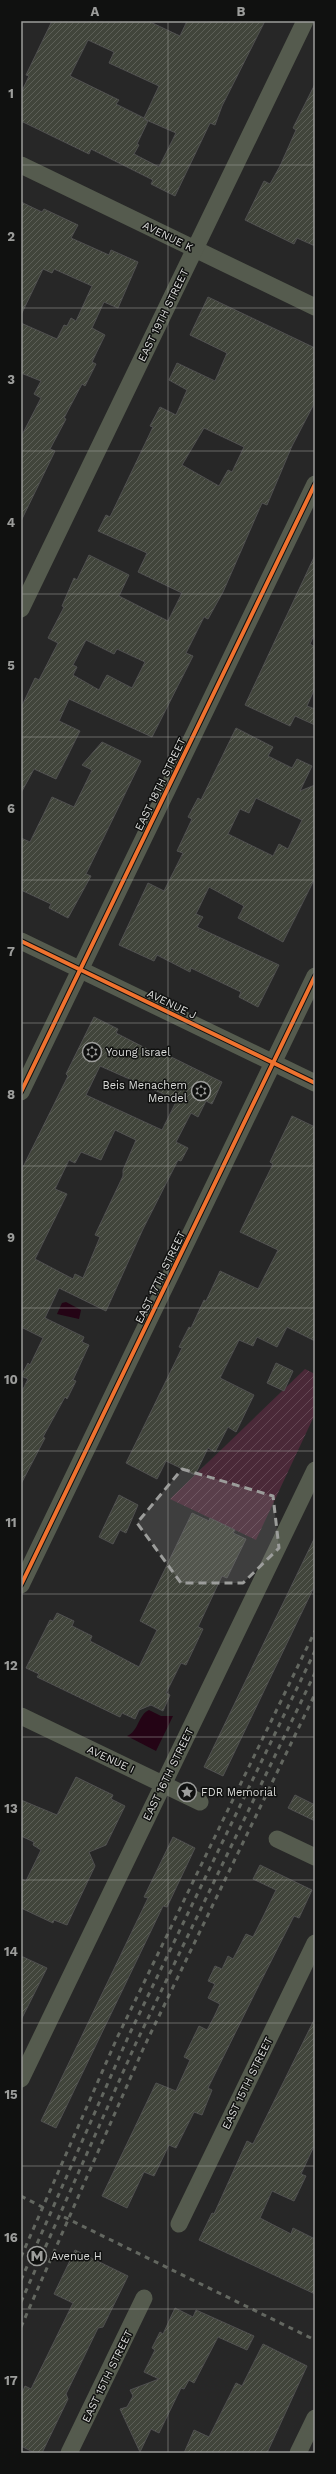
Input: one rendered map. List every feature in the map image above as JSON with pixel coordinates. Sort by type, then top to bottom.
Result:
[{"type":"street","name":"EAST 19TH STREET","points":[[21,609],[305,21]]},
{"type":"street","name":"AVENUE K","points":[[21,165],[315,306]]},
{"type":"street","name":"EAST 18TH STREET","points":[[21,1092],[315,484]]},
{"type":"street","name":"AVENUE J","points":[[21,941],[315,1083]]},
{"type":"street","name":"EAST 17TH STREET","points":[[21,1585],[315,976]]},
{"type":"street","name":"EAST 16TH STREET","points":[[21,2079],[315,1470]]},
{"type":"street","name":"AVENUE I","points":[[21,1716],[200,1802]]},
{"type":"street","points":[[277,1839],[315,1857]]},
{"type":"street","name":"EAST 15TH STREET","points":[[179,2224],[315,1943]]},
{"type":"street","name":"EAST 15TH STREET","points":[[69,2453],[144,2298]]},
{"type":"street","points":[[298,2453],[315,2418]]},
{"type":"highlighted area","points":[[182,1469],[273,1496],[279,1548],[243,1583],[181,1583],[137,1523]]},
{"type":"shaded area","points":[[66,1302],[81,1310],[79,1319],[57,1314],[62,1303]]},
{"type":"shaded area","points":[[305,1369],[315,1374],[315,1414],[256,1540],[170,1499]]},
{"type":"shaded area","points":[[149,1710],[161,1716],[173,1716],[156,1751],[127,1736],[134,1731],[145,1712]]},
{"type":"building","points":[[52,21],[148,21],[180,36],[187,21],[265,21],[222,106],[215,125],[210,123],[175,196],[151,184],[153,180],[91,149],[89,154],[21,121],[21,93],[29,76],[26,75]],"holes":[[[88,40],[114,52],[109,63],[159,86],[144,118],[116,104],[119,100],[70,76]],[[144,119],[176,133],[159,167],[134,154],[148,121]]]},
{"type":"building","points":[[315,84],[315,246],[297,238],[294,244],[245,220],[264,181],[270,184],[280,166],[296,130],[293,128]]},
{"type":"building","points":[[21,202],[42,212],[44,209],[78,225],[71,238],[109,255],[111,250],[138,262],[118,308],[104,302],[92,328],[105,335],[92,362],[96,364],[85,386],[82,384],[64,418],[66,419],[50,449],[55,451],[21,521],[21,437],[41,398],[34,394],[41,381],[21,373],[21,323],[57,339],[64,325],[67,326],[71,318],[76,321],[92,286],[54,269],[52,273],[43,269],[21,315]]},
{"type":"building","points":[[208,297],[315,348],[315,402],[292,446],[267,505],[262,503],[223,592],[208,619],[204,617],[186,653],[193,656],[152,737],[69,699],[59,721],[80,731],[56,779],[34,769],[21,793],[21,708],[35,678],[39,680],[58,643],[48,638],[64,607],[62,606],[74,578],[77,580],[89,555],[129,575],[119,596],[168,621],[182,593],[138,572],[147,553],[98,531],[106,515],[110,517],[153,427],[150,426],[160,407],[176,415],[187,390],[169,380],[177,363],[215,381],[227,353],[190,335]],"holes":[[[204,428],[244,447],[232,472],[228,470],[219,486],[182,465]],[[86,640],[114,654],[117,649],[145,662],[132,688],[107,675],[99,690],[73,675],[77,667],[73,665]]]},
{"type":"building","points":[[315,555],[315,633],[310,644],[315,647],[315,688],[307,706],[315,709],[315,725],[295,716],[290,726],[245,705]]},
{"type":"building","points":[[236,728],[273,747],[268,756],[292,768],[297,759],[312,766],[300,791],[315,785],[315,878],[283,942],[238,918],[244,906],[209,887],[196,914],[203,917],[197,927],[279,965],[258,1007],[239,997],[241,992],[191,968],[190,972],[157,955],[154,961],[119,945],[148,883],[164,891],[183,853],[177,851],[192,819],[188,817],[198,798],[201,800]],"holes":[[[256,798],[302,820],[288,849],[279,844],[273,856],[228,834],[240,809],[249,813]]]},
{"type":"building","points":[[102,742],[141,761],[86,874],[91,876],[68,918],[49,908],[51,904],[21,890],[21,838],[30,842],[52,797],[74,807],[92,770],[82,765]]},
{"type":"building","points":[[94,1017],[118,1029],[116,1033],[157,1054],[159,1051],[222,1082],[212,1104],[206,1101],[198,1117],[191,1113],[176,1142],[188,1148],[181,1161],[178,1160],[143,1229],[106,1311],[59,1288],[45,1318],[84,1337],[82,1342],[89,1345],[73,1380],[76,1381],[67,1399],[65,1397],[43,1437],[45,1438],[21,1484],[21,1393],[28,1379],[21,1376],[28,1363],[30,1365],[43,1338],[21,1327],[21,1171],[68,1076],[66,1074]],"holes":[[[100,1066],[177,1100],[162,1130],[86,1095]],[[115,1130],[136,1140],[123,1170],[123,1176],[95,1235],[100,1237],[83,1278],[75,1274],[73,1279],[35,1259],[67,1194],[55,1189],[69,1160],[75,1163],[81,1152],[101,1160]]]},
{"type":"building","points":[[292,1116],[315,1127],[315,1341],[287,1327],[277,1347],[257,1337],[253,1346],[239,1340],[220,1378],[254,1395],[236,1432],[228,1427],[215,1452],[208,1448],[195,1475],[166,1461],[157,1479],[126,1463],[182,1348],[179,1347],[189,1327],[191,1328],[204,1300],[206,1301],[220,1271],[258,1289],[278,1250],[240,1232],[273,1164],[270,1162]]},
{"type":"building","points":[[276,1363],[293,1371],[284,1391],[267,1383]]},
{"type":"building","points":[[119,1495],[138,1505],[126,1533],[120,1530],[113,1544],[99,1537]]},
{"type":"building","points":[[192,1513],[209,1521],[210,1518],[235,1530],[233,1533],[246,1539],[227,1578],[222,1576],[198,1627],[203,1629],[186,1665],[181,1663],[166,1693],[170,1695],[163,1711],[151,1705],[139,1710],[135,1719],[122,1713],[120,1717],[37,1677],[39,1674],[26,1668],[50,1620],[53,1621],[57,1613],[74,1621],[72,1626],[92,1636],[90,1641],[139,1667],[157,1630],[140,1621]]},
{"type":"building","points":[[315,1537],[315,1585],[223,1776],[204,1767]]},
{"type":"building","points":[[76,1777],[113,1795],[111,1799],[125,1806],[106,1845],[89,1852],[95,1866],[67,1925],[54,1920],[53,1923],[21,1908],[21,1879],[26,1881],[41,1850],[33,1845],[34,1842],[21,1836],[21,1800],[57,1815]]},
{"type":"building","points":[[295,1795],[315,1805],[315,1821],[288,1808]]},
{"type":"building","points":[[173,1837],[195,1848],[167,1907],[163,1906],[56,2128],[41,2121],[148,1898],[144,1897]]},
{"type":"building","points":[[260,1865],[312,1890],[299,1918],[294,1916],[208,2088],[212,2090],[202,2115],[194,2112],[176,2148],[169,2145],[154,2176],[144,2172],[127,2208],[102,2196],[156,2083],[176,2091],[190,2060],[184,2057],[199,2026],[207,2030],[214,2017],[220,2004],[208,1998],[215,1984],[208,1981],[215,1966],[222,1969],[228,1956],[233,1959],[246,1934],[253,1937],[276,1890],[253,1879]]},
{"type":"building","points":[[21,1956],[47,1968],[21,2020]]},
{"type":"building","points":[[315,2018],[315,2144],[301,2174],[306,2176],[294,2201],[272,2191],[260,2218],[291,2234],[293,2228],[315,2239],[315,2294],[199,2240],[212,2213],[214,2214],[247,2141],[253,2144]]},
{"type":"building","points":[[75,2250],[128,2276],[103,2327],[98,2328],[66,2394],[68,2399],[42,2453],[35,2453],[21,2446],[21,2395],[25,2386],[31,2389],[73,2303],[54,2294]]},
{"type":"building","points":[[175,2308],[193,2317],[196,2310],[254,2336],[247,2350],[218,2337],[194,2383],[189,2380],[184,2389],[181,2388],[159,2433],[151,2429],[140,2452],[120,2409],[127,2407],[133,2396],[130,2390],[159,2379],[144,2372],[155,2350],[152,2348],[160,2332],[163,2334]]},
{"type":"building","points":[[263,2344],[307,2366],[267,2453],[184,2453],[194,2430],[209,2437],[236,2383],[242,2386]]},
{"type":"railway","points":[[21,2257],[117,2038],[315,1631]]},
{"type":"railway","points":[[21,2280],[129,2035],[315,1651]]},
{"type":"railway","points":[[21,2302],[136,2043],[315,1673]]},
{"type":"railway","points":[[21,2327],[144,2047],[315,1694]]},
{"type":"railway","points":[[21,2196],[46,2209]]},
{"type":"railway","points":[[64,2217],[315,2340]]},
{"type":"cycle path","points":[[21,1092],[315,484]]},
{"type":"cycle path","points":[[21,941],[315,1083]]},
{"type":"cycle path","points":[[21,1585],[315,976]]},
{"type":"place","name":"Young Israel","points":[[92,1052]]},
{"type":"place","name":"Beis Menachem Mendel","points":[[201,1091]]},
{"type":"place","name":"FDR Memorial","points":[[187,1792]]},
{"type":"place","name":"Avenue H","points":[[37,2256]]}]
